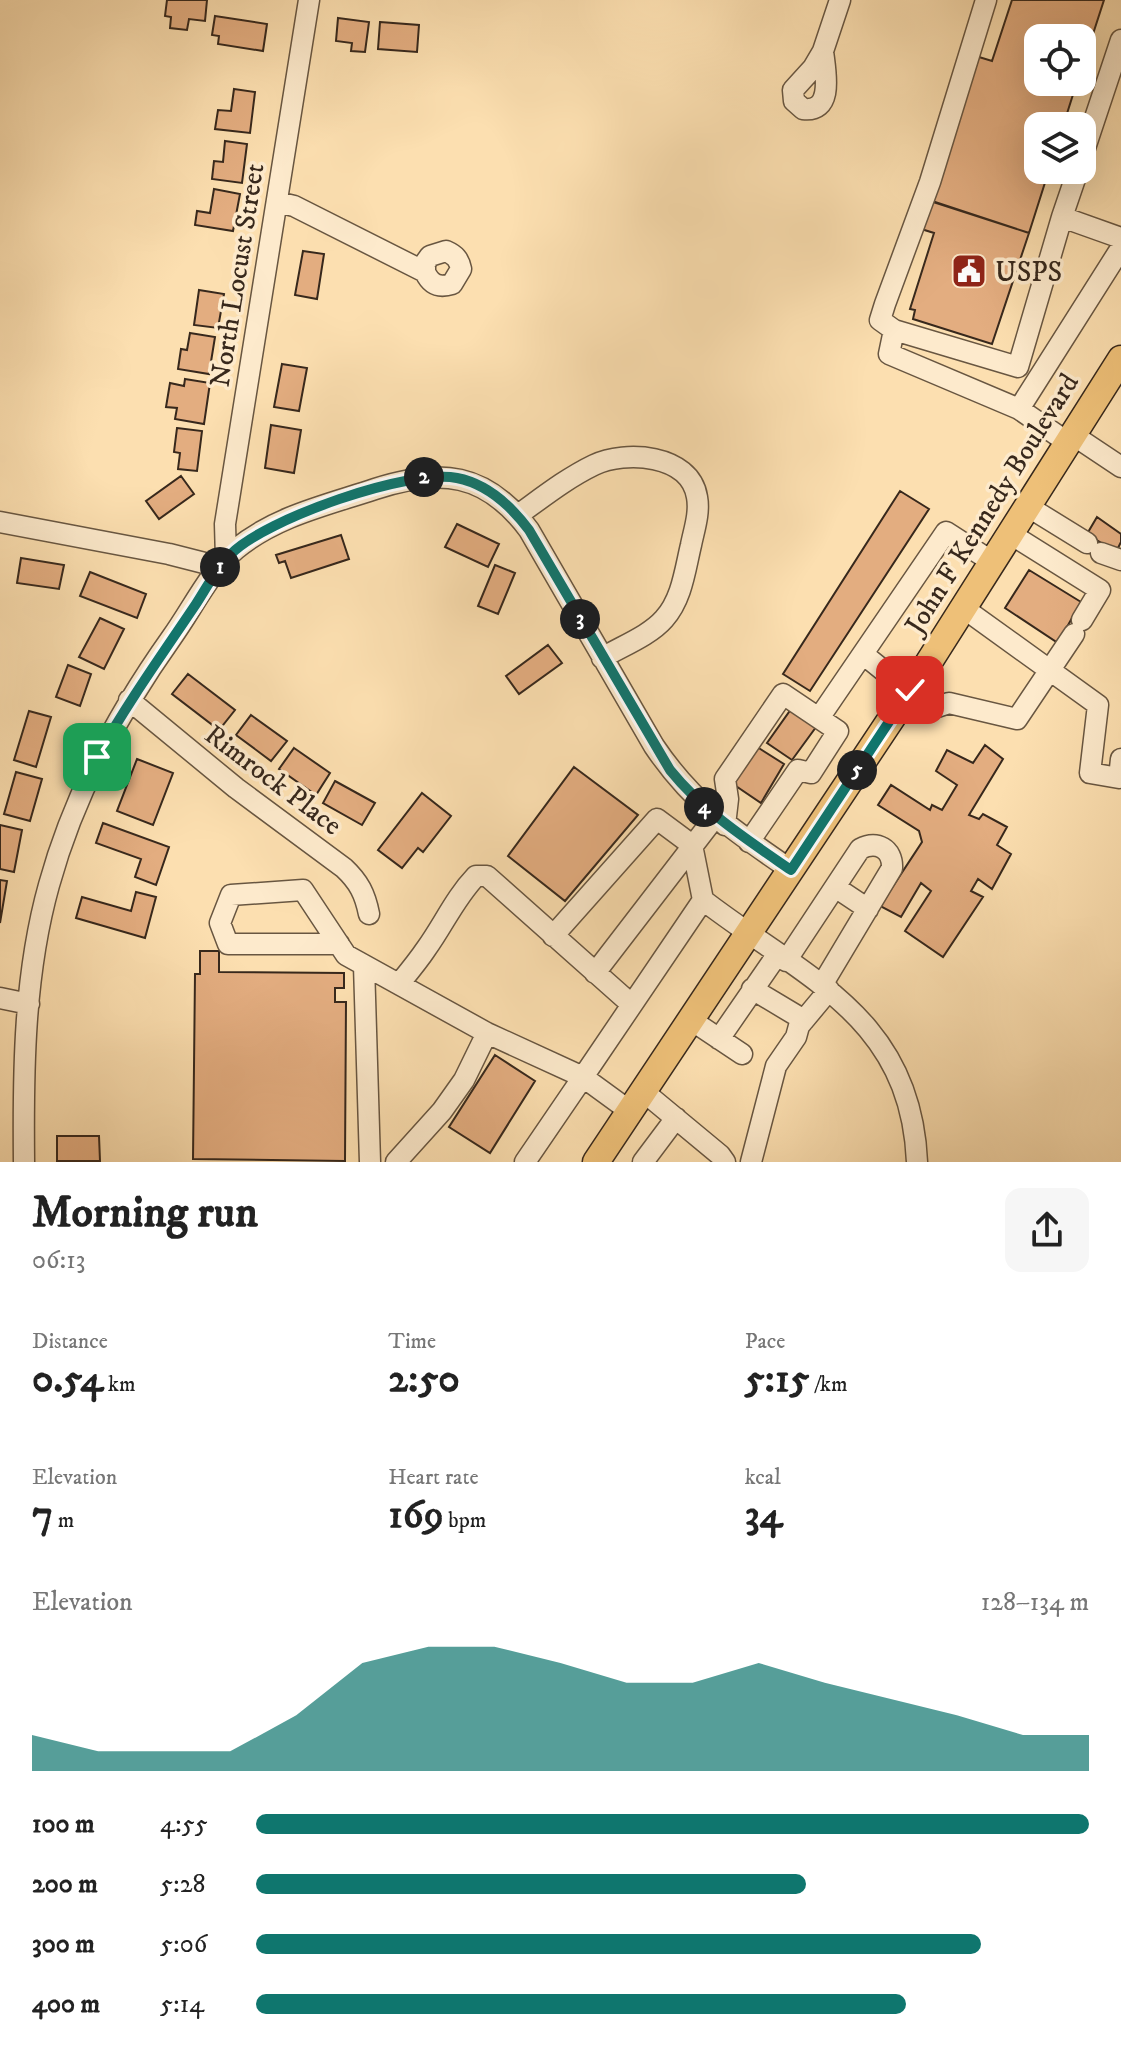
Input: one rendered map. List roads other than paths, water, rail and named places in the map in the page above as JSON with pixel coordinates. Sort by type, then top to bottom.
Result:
[{"type":"main road","name":"John F Kennedy Boulevard","points":[[596,1162],[910,690],[1121,359]]},
{"type":"street","name":"North Locust Street","points":[[223,563],[225,524],[309,0]]},
{"type":"street","points":[[823,51],[840,0]]},
{"type":"street","points":[[986,0],[930,182],[880,320],[894,330],[1012,365]]},
{"type":"street","points":[[1096,115],[1121,40]]},
{"type":"street","points":[[997,399],[1012,365],[1073,184]]},
{"type":"street","points":[[277,202],[294,206],[425,272]]},
{"type":"street","points":[[1062,217],[1121,238]]},
{"type":"street","points":[[1024,400],[1121,248]]},
{"type":"street","points":[[894,330],[889,354],[997,399],[1024,400]]},
{"type":"street","points":[[1012,365],[1024,400],[1070,438],[1121,467]]},
{"type":"street","points":[[518,515],[565,481],[596,463],[611,459],[654,459],[672,465],[692,485],[698,500],[696,520],[676,602],[665,619],[655,627],[602,658]]},
{"type":"street","points":[[24,1162],[23,1082],[29,1004],[48,887],[63,839],[97,757],[129,700],[223,563],[254,537],[290,517],[418,477],[458,478],[480,486],[504,501],[529,530],[670,770],[687,791],[720,821],[791,870]]},
{"type":"street","points":[[1027,506],[1094,548],[1121,560]]},
{"type":"street","points":[[0,522],[223,563]]},
{"type":"street","points":[[819,718],[946,532],[991,561]]},
{"type":"street","points":[[863,654],[931,709],[949,703],[1017,719],[1100,590],[1009,533]]},
{"type":"street","points":[[962,607],[1098,705],[1090,773],[1119,778],[1121,759]]},
{"type":"street","points":[[595,973],[692,845],[720,821],[728,799],[725,779],[783,694],[838,731],[811,773],[798,770],[749,842]]},
{"type":"street","name":"Rimrock Place","points":[[129,700],[236,788],[344,868],[361,888],[369,914]]},
{"type":"street","points":[[553,936],[657,819],[692,845],[703,900],[747,935],[826,988],[867,1025],[894,1067],[912,1115],[917,1162]]},
{"type":"street","points":[[719,1039],[752,989],[781,958],[860,849],[874,844],[888,852],[893,862],[892,868],[826,988],[774,1072],[751,1162]]},
{"type":"street","points":[[399,984],[427,948],[452,904],[476,876],[487,876],[631,1004]]},
{"type":"street","points":[[835,887],[868,909]]},
{"type":"street","points":[[339,944],[228,944],[220,923],[231,895],[303,890],[339,944],[346,955],[487,1033],[676,1118],[725,1162]]},
{"type":"street","points":[[525,1162],[703,900]]},
{"type":"street","points":[[364,965],[370,1162]]},
{"type":"street","points":[[752,989],[804,1020]]},
{"type":"street","points":[[0,998],[29,1004]]},
{"type":"street","points":[[691,1020],[774,1072]]},
{"type":"street","points":[[396,1162],[442,1111],[464,1080],[487,1033]]},
{"type":"street","points":[[643,1162],[676,1118]]},
{"type":"place","name":"USPS","points":[[969,271]]}]
